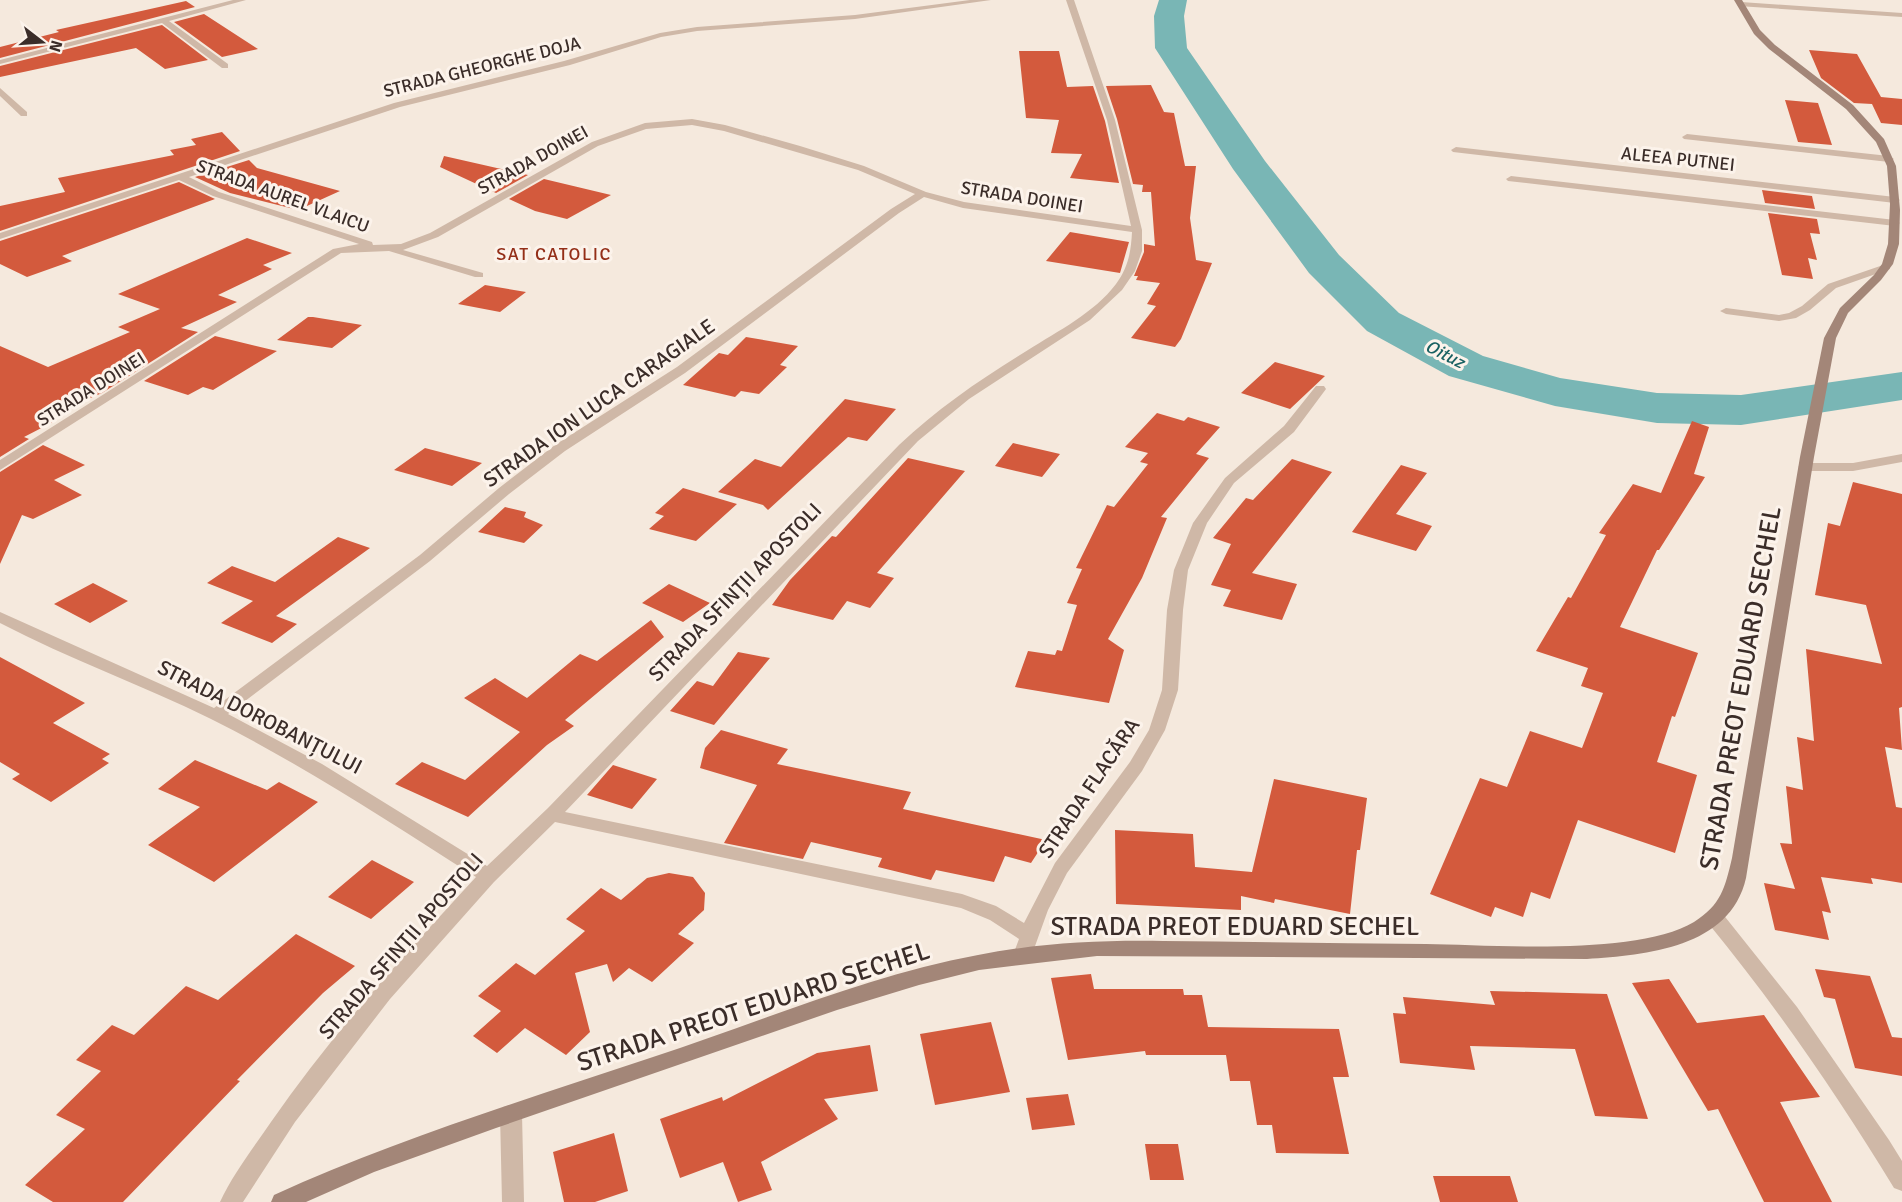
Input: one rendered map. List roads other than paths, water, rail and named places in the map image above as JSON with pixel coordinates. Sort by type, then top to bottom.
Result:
[{"type":"street","points":[[0,62],[242,0]]},
{"type":"street","name":"STRADA GHEORGHE DOJA","points":[[0,236],[397,105],[567,63],[660,35],[697,29],[855,17],[987,0]]},
{"type":"street","name":"STRADA SFINȚII APOSTOLI","points":[[231,1202],[284,1118],[324,1066],[367,1013],[489,876],[551,815],[904,447],[961,399],[1090,315],[1120,285],[1136,258],[1139,244],[1137,230],[1111,120],[1070,0]]},
{"type":"street","points":[[1726,311],[1779,318],[1792,316],[1806,308],[1832,286],[1886,267],[1894,243],[1894,179],[1889,159],[1877,137],[1862,118],[1757,32],[1749,22],[1740,2],[1902,15]]},
{"type":"street","points":[[164,21],[225,66]]},
{"type":"street","points":[[0,91],[24,114]]},
{"type":"street","name":"STRADA DOINEI","points":[[0,466],[327,257],[347,248],[400,247],[434,235],[595,144],[645,126],[692,122],[716,126],[861,168],[923,194],[992,210],[1137,230]]},
{"type":"street","points":[[1687,136],[1889,159]]},
{"type":"street","name":"ALEEA PUTNEI","points":[[1456,150],[1895,200]]},
{"type":"street","name":"STRADA AUREL VLAICU","points":[[179,176],[216,194],[377,248]]},
{"type":"street","points":[[1511,179],[1894,223]]},
{"type":"street","name":"STRADA ION LUCA CARAGIALE","points":[[216,715],[425,558],[504,491],[560,448],[681,370],[895,211],[923,194]]},
{"type":"street","points":[[389,249],[479,275]]},
{"type":"street","name":"STRADA PREOT EDUARD SECHEL","points":[[282,1202],[330,1179],[510,1114],[898,983],[965,966],[1023,955],[1097,948],[1566,952],[1620,949],[1678,938],[1715,918],[1732,896],[1741,858],[1806,462],[1830,338],[1842,313],[1874,284],[1886,267]]},
{"type":"street","name":"STRADA FLACĂRA","points":[[1023,955],[1046,894],[1062,867],[1142,758],[1158,728],[1174,674],[1176,600],[1181,571],[1197,529],[1221,489],[1253,457],[1289,429],[1320,390]]},
{"type":"street","points":[[1806,462],[1853,467],[1902,458]]},
{"type":"street","name":"STRADA DOROBANȚULUI","points":[[0,617],[39,637],[216,715],[349,788],[489,876]]},
{"type":"street","points":[[551,815],[962,901],[988,909],[1006,918],[1029,936]]},
{"type":"street","points":[[1715,918],[1764,976],[1861,1114],[1902,1181]]},
{"type":"street","points":[[510,1114],[513,1202]]},
{"type":"waterway","name":"Oituz","points":[[1173,0],[1169,16],[1171,48],[1252,169],[1324,264],[1383,322],[1466,366],[1555,392],[1657,408],[1741,410],[1902,386]]},
{"type":"district","name":"SAT CATOLIC","points":[[554,254]]}]
